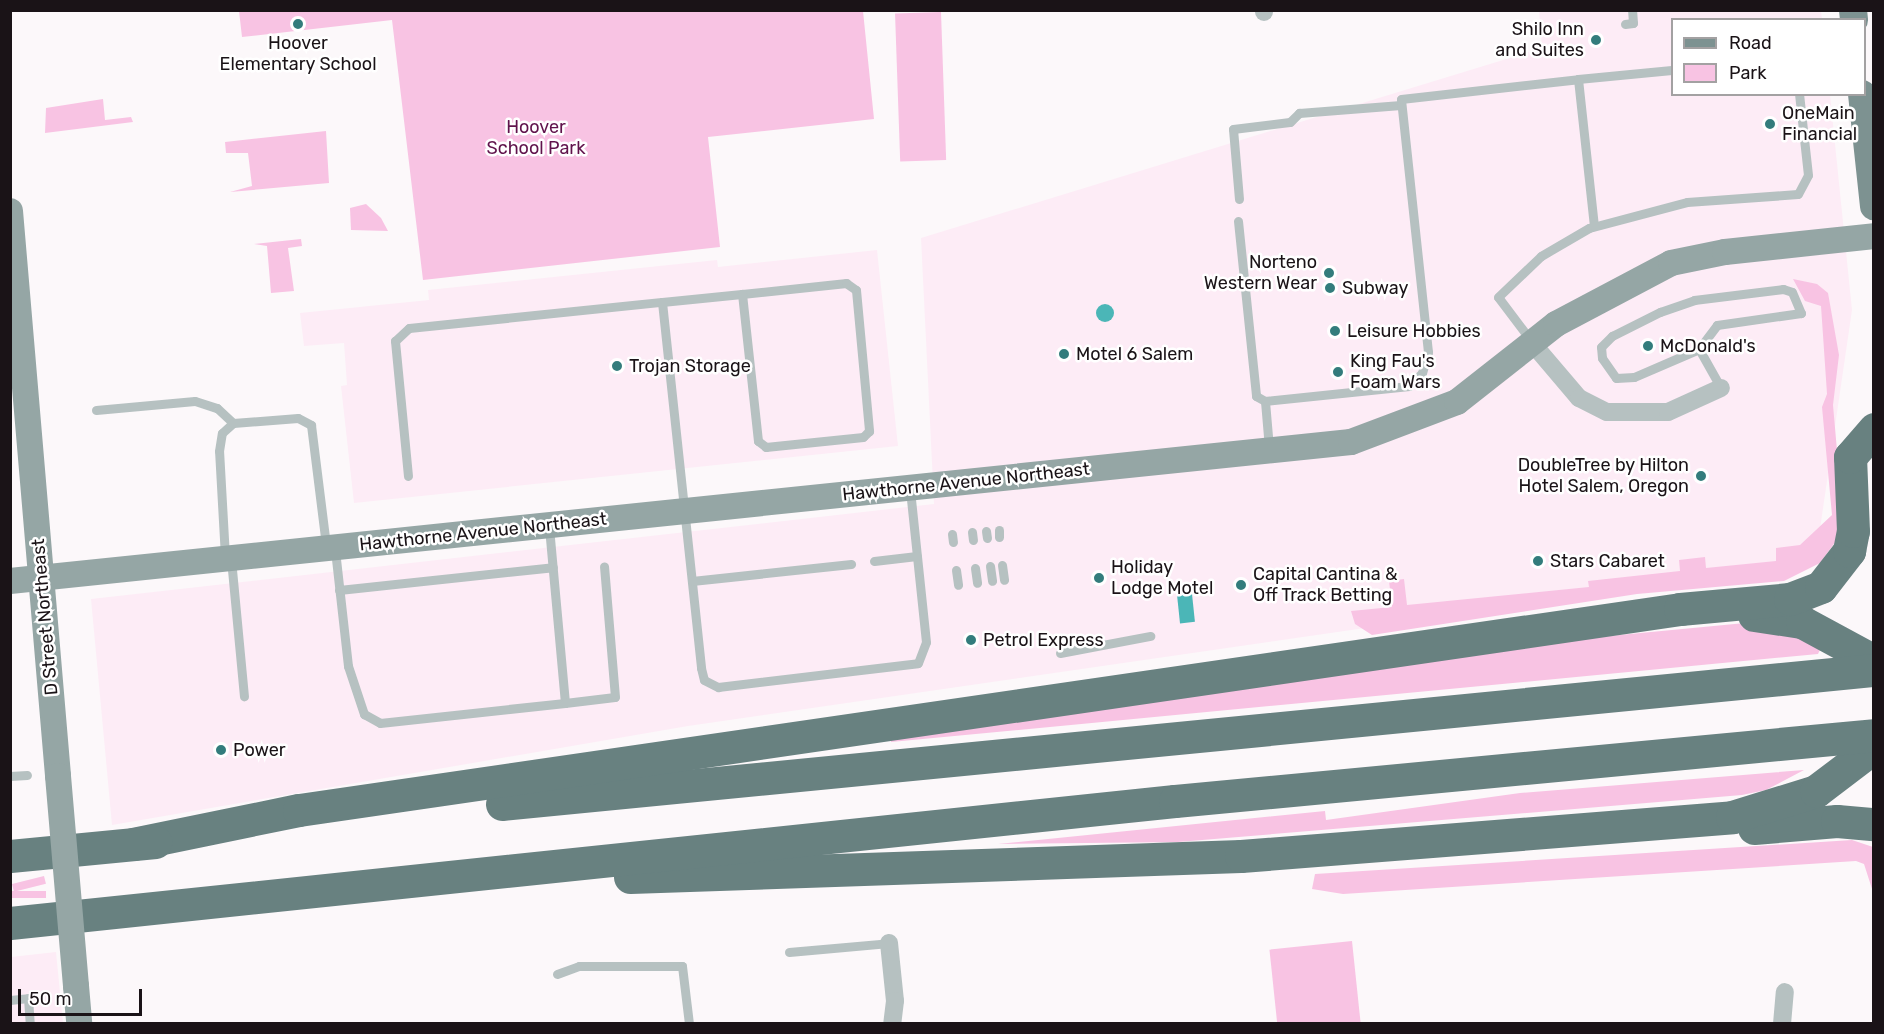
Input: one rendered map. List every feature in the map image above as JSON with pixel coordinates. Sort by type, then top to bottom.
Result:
[{"type":"highway","points":[[133,844],[299,810],[1652,617],[1680,609],[1790,599],[1821,587],[1849,551],[1853,531],[1850,456],[1874,429]]},
{"type":"highway","points":[[1652,617],[1779,617],[1834,635],[1874,661]]},
{"type":"highway","points":[[10,856],[1360,716],[1874,670]]},
{"type":"highway","points":[[10,923],[506,871],[1874,735]]},
{"type":"highway","points":[[506,871],[644,877],[1145,860],[1657,823],[1778,807],[1823,786],[1874,747]]},
{"type":"highway","points":[[1657,823],[1722,831],[1838,821],[1874,824]]},
{"type":"main road","points":[[1862,96],[1874,206]]},
{"type":"main road","name":"D Street Northeast","points":[[11,224],[79,1023]]},
{"type":"main road","name":"Hawthorne Avenue Northeast","points":[[10,581],[910,487],[1270,453],[1351,442],[1406,425],[1457,402],[1533,344],[1607,294],[1671,263],[1725,252],[1874,236]]},
{"type":"street","points":[[1533,344],[1572,392],[1607,411],[1668,412],[1721,388]]},
{"type":"street","points":[[889,943],[895,1001],[892,1023]]},
{"type":"street","points":[[1782,1023],[1785,992]]},
{"type":"lane","points":[[1625,24],[1633,23],[1632,10]]},
{"type":"lane","points":[[1238,221],[1256,396],[1265,401],[1409,386],[1422,373],[1428,352],[1401,99],[1671,70]]},
{"type":"lane","points":[[1578,79],[1594,226]]},
{"type":"lane","points":[[1533,344],[1498,297],[1541,256],[1594,226],[1687,202],[1798,194],[1808,175],[1798,96]]},
{"type":"lane","points":[[1239,199],[1233,129],[1290,122],[1299,113],[1401,105]]},
{"type":"lane","points":[[408,476],[395,341],[409,328],[846,283],[856,290],[869,431],[863,436],[766,447],[758,441],[742,294]]},
{"type":"lane","points":[[1783,289],[1792,292],[1801,313],[1717,325],[1699,349],[1634,377],[1617,378],[1601,347],[1660,312],[1732,293],[1783,289]]},
{"type":"lane","points":[[662,302],[702,668],[710,685],[911,667],[918,663],[926,642],[910,487]]},
{"type":"lane","points":[[1699,349],[1721,388]]},
{"type":"lane","points":[[96,410],[195,400],[217,408],[233,423]]},
{"type":"lane","points":[[1265,401],[1270,453]]},
{"type":"lane","points":[[244,696],[228,559],[219,451],[222,432],[233,423],[298,418],[311,424],[330,548],[339,590],[348,666],[364,714],[380,723],[615,697],[604,566]]},
{"type":"lane","points":[[549,526],[565,703]]},
{"type":"lane","points":[[874,561],[917,556]]},
{"type":"lane","points":[[692,581],[851,564]]},
{"type":"lane","points":[[1002,565],[1004,580]]},
{"type":"lane","points":[[990,566],[992,581]]},
{"type":"lane","points":[[339,590],[552,567]]},
{"type":"lane","points":[[975,568],[977,583]]},
{"type":"lane","points":[[956,570],[958,585]]},
{"type":"lane","points":[[1060,653],[1150,636]]},
{"type":"lane","points":[[10,776],[27,775]]},
{"type":"lane","points":[[789,952],[889,943]]},
{"type":"lane","points":[[557,974],[616,964],[638,970],[684,970],[689,1023]]},
{"type":"lane","points":[[10,1000],[28,998],[30,1023]]},
{"type":"shaded area","points":[[1539,11],[1821,11],[1822,18],[1671,18],[1671,96],[1830,96],[1852,310],[1815,563],[688,726],[112,825],[91,599],[934,504],[921,238],[1542,48]]},
{"type":"shaded area","name":"Trojan Storage","points":[[877,250],[898,446],[354,503],[341,386],[347,385],[344,343],[304,346],[300,313],[429,300],[428,290],[717,260],[718,267]]},
{"type":"shaded area","points":[[56,952],[63,1023],[11,1024],[11,957]]},
{"type":"green space","name":"Hoover School Park","points":[[239,11],[863,11],[874,119],[708,137],[720,247],[423,280],[392,20],[242,37]]},
{"type":"green space","points":[[941,12],[946,160],[900,162],[895,14]]},
{"type":"green space","points":[[103,99],[105,120],[131,117],[133,122],[45,133],[46,108]]},
{"type":"green space","points":[[326,131],[329,183],[230,192],[252,186],[248,153],[226,153],[225,142]]},
{"type":"green space","points":[[366,204],[381,218],[388,231],[351,230],[350,208]]},
{"type":"green space","points":[[301,239],[302,246],[288,248],[294,291],[271,293],[267,246],[254,244]]},
{"type":"green space","points":[[1793,279],[1817,284],[1828,293],[1839,355],[1833,405],[1844,530],[1820,563],[1784,581],[1637,594],[1372,635],[1355,624],[1351,611],[1392,607],[1389,581],[1404,579],[1407,605],[1589,587],[1588,581],[1680,571],[1679,560],[1705,557],[1706,568],[1776,561],[1776,548],[1800,545],[1832,515],[1822,407],[1827,394],[1821,306],[1805,301]]},
{"type":"green space","points":[[1745,623],[1825,639],[1818,654],[891,742],[891,736],[1557,641]]},
{"type":"green space","points":[[1804,770],[1766,790],[1742,795],[1178,842],[998,844],[1325,811],[1326,820],[1520,793]]},
{"type":"green space","points":[[1852,840],[1873,847],[1873,892],[1864,864],[1856,861],[1343,894],[1312,889],[1315,874]]},
{"type":"green space","points":[[44,876],[46,884],[14,892],[12,884]]},
{"type":"green space","points":[[11,891],[46,891],[46,898],[11,898]]},
{"type":"green space","points":[[1352,941],[1361,1023],[1277,1024],[1269,950]]},
{"type":"water","points":[[1105,304],[1111,307],[1114,313],[1111,319],[1105,322],[1099,319],[1096,313],[1099,307]]},
{"type":"water","points":[[1192,594],[1195,622],[1180,623],[1177,596]]},
{"type":"place","name":"Hoover Elementary School","points":[[298,24]]},
{"type":"place","name":"Shilo Inn and Suites","points":[[1596,40]]},
{"type":"place","name":"OneMain Financial","points":[[1770,124]]},
{"type":"place","name":"Norteno Western Wear","points":[[1329,273]]},
{"type":"place","name":"Subway","points":[[1330,288]]},
{"type":"place","name":"Leisure Hobbies","points":[[1335,331]]},
{"type":"place","name":"McDonald's","points":[[1648,346]]},
{"type":"place","name":"Motel 6 Salem","points":[[1064,354]]},
{"type":"place","name":"Trojan Storage","points":[[617,366]]},
{"type":"place","name":"King Fau's Foam Wars","points":[[1338,372]]},
{"type":"place","name":"DoubleTree by Hilton Hotel Salem, Oregon","points":[[1701,476]]},
{"type":"place","name":"Stars Cabaret","points":[[1538,561]]},
{"type":"place","name":"Holiday Lodge Motel","points":[[1099,578]]},
{"type":"place","name":"Capital Cantina & Off Track Betting","points":[[1241,585]]},
{"type":"place","name":"Petrol Express","points":[[971,640]]},
{"type":"place","name":"Power","points":[[221,750]]}]
